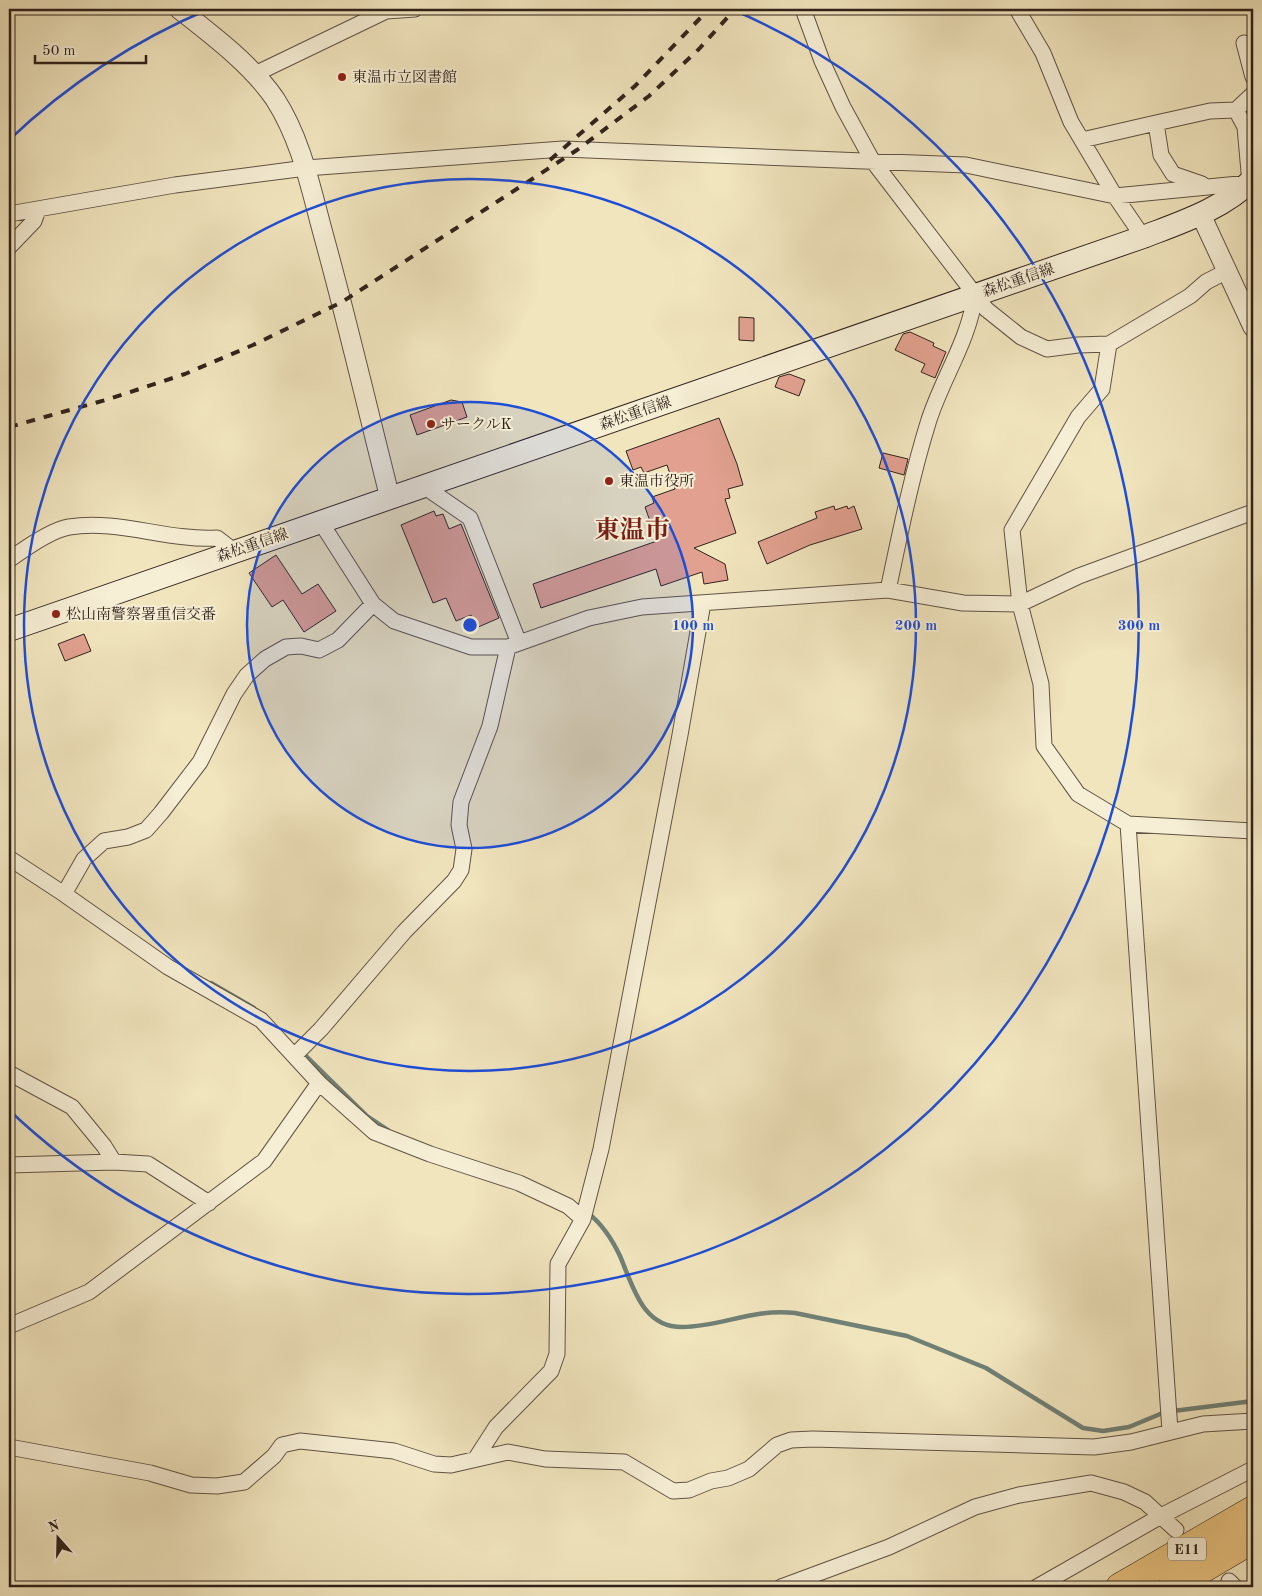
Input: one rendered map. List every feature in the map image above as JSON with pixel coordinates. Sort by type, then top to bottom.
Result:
[{"type":"highway","name":"E11","points":[[1120,1587],[1253,1510]]},
{"type":"highway","name":"E11","points":[[1172,1587],[1253,1539]]},
{"type":"main road","name":"森松重信線","points":[[9,630],[1143,237],[1201,214],[1220,204],[1252,182]]},
{"type":"street","points":[[179,9],[255,74],[275,99],[292,131],[306,168],[390,498]]},
{"type":"street","points":[[255,74],[386,11],[415,9]]},
{"type":"street","points":[[803,9],[822,61],[843,107],[872,160],[986,309],[1021,337],[1047,349],[1109,344],[1190,296],[1206,282],[1227,271]]},
{"type":"street","points":[[1017,9],[1043,53],[1071,122],[1115,196],[1143,237]]},
{"type":"street","points":[[1244,43],[1253,77]]},
{"type":"street","points":[[1082,140],[1210,111],[1236,110],[1253,94]]},
{"type":"street","points":[[9,214],[175,185],[306,168],[563,149],[966,165],[1115,196],[1252,182],[1245,127],[1236,110]]},
{"type":"street","points":[[1156,123],[1161,155],[1173,174],[1207,186]]},
{"type":"street","points":[[9,247],[34,221],[38,210]]},
{"type":"street","points":[[1201,214],[1253,327]]},
{"type":"street","points":[[888,590],[903,520],[928,422],[972,316],[975,295]]},
{"type":"street","points":[[1109,344],[1102,389],[1078,416],[1012,530],[1020,604],[1041,684],[1044,746],[1078,794],[1128,824],[1253,831]]},
{"type":"street","points":[[295,1055],[321,1029],[404,932],[454,881],[461,870],[464,849],[459,825],[461,802],[490,726],[514,645],[470,518],[425,486]]},
{"type":"street","points":[[320,521],[373,604],[394,621],[471,648],[514,645],[589,618],[642,607],[888,590],[963,603],[1020,604],[1078,576],[1253,512]]},
{"type":"street","points":[[9,560],[30,545],[68,527],[114,527],[195,540],[217,538],[234,551]]},
{"type":"street","points":[[476,1458],[496,1427],[551,1371],[557,1354],[558,1264],[583,1219],[601,1149],[630,1003],[703,603]]},
{"type":"street","points":[[64,894],[84,859],[104,841],[128,837],[146,830],[161,814],[200,762],[234,694],[247,675],[265,659],[286,648],[300,646],[319,650],[338,640],[373,604]]},
{"type":"street","points":[[1128,824],[1170,1431]]},
{"type":"street","points":[[9,858],[168,967],[261,1020],[319,1083],[374,1132],[430,1154],[519,1183],[568,1206],[583,1219]]},
{"type":"street","points":[[9,1072],[72,1107],[104,1146],[114,1162]]},
{"type":"street","points":[[9,1326],[89,1292],[264,1161],[319,1083]]},
{"type":"street","points":[[9,1165],[114,1162],[148,1164],[208,1203]]},
{"type":"street","points":[[9,1447],[150,1472],[191,1485],[217,1486],[244,1482],[274,1456],[282,1445],[300,1441],[394,1451],[434,1464],[450,1465],[508,1452],[545,1459],[624,1462],[673,1491],[689,1490],[711,1480],[728,1478],[749,1469],[777,1446],[791,1440],[813,1439],[1094,1447],[1131,1442],[1203,1424],[1253,1421]]},
{"type":"street","points":[[1038,1587],[1160,1516],[1253,1469]]},
{"type":"street","points":[[781,1587],[889,1548],[975,1507],[1019,1495],[1091,1483],[1124,1492],[1145,1502],[1176,1530]]},
{"type":"building","points":[[739,317],[754,318],[754,341],[739,340]]},
{"type":"building","points":[[910,332],[934,343],[933,346],[946,352],[935,378],[921,372],[925,364],[895,350],[903,334]]},
{"type":"building","points":[[789,374],[805,380],[799,396],[775,387],[779,377]]},
{"type":"building","points":[[451,400],[462,402],[467,417],[417,435],[410,415]]},
{"type":"building","points":[[719,418],[743,485],[728,489],[730,498],[725,499],[736,533],[694,548],[725,564],[728,580],[704,584],[702,572],[661,586],[656,569],[541,608],[533,584],[657,541],[645,507],[654,503],[652,497],[675,489],[667,465],[644,473],[641,467],[633,470],[626,451]]},
{"type":"building","points":[[883,453],[908,459],[904,475],[879,468]]},
{"type":"building","points":[[834,506],[835,510],[847,506],[848,509],[854,506],[862,529],[810,545],[767,564],[758,542],[817,518],[815,512]]},
{"type":"building","points":[[434,511],[436,516],[443,514],[449,529],[461,524],[499,618],[476,628],[471,615],[456,621],[446,598],[433,603],[401,525]]},
{"type":"building","points":[[276,555],[302,594],[318,584],[336,611],[304,632],[283,600],[272,607],[249,573]]},
{"type":"building","points":[[84,634],[91,651],[65,661],[58,644]]},
{"type":"waterway","points":[[211,983],[254,1008]]},
{"type":"waterway","points":[[302,1052],[367,1116],[388,1130]]},
{"type":"waterway","points":[[588,1213],[602,1227],[614,1244],[641,1303],[657,1320],[668,1325],[696,1326],[765,1313],[795,1313],[907,1336],[986,1368],[1083,1428],[1103,1431],[1129,1427],[1165,1412]]},
{"type":"waterway","points":[[1173,1411],[1253,1401]]},
{"type":"railway","points":[[550,160],[635,86],[709,9]]},
{"type":"railway","points":[[9,427],[109,399],[185,374],[253,345],[342,302],[577,150],[649,96],[699,49],[735,9]]},
{"type":"place","name":"東温市立図書館","points":[[342,77]]},
{"type":"place","name":"サークルK","points":[[431,424]]},
{"type":"place","name":"東温市役所","points":[[609,481]]},
{"type":"place","name":"松山南警察署重信交番","points":[[56,614]]},
{"type":"district","name":"東温市","points":[[632,529]]}]
